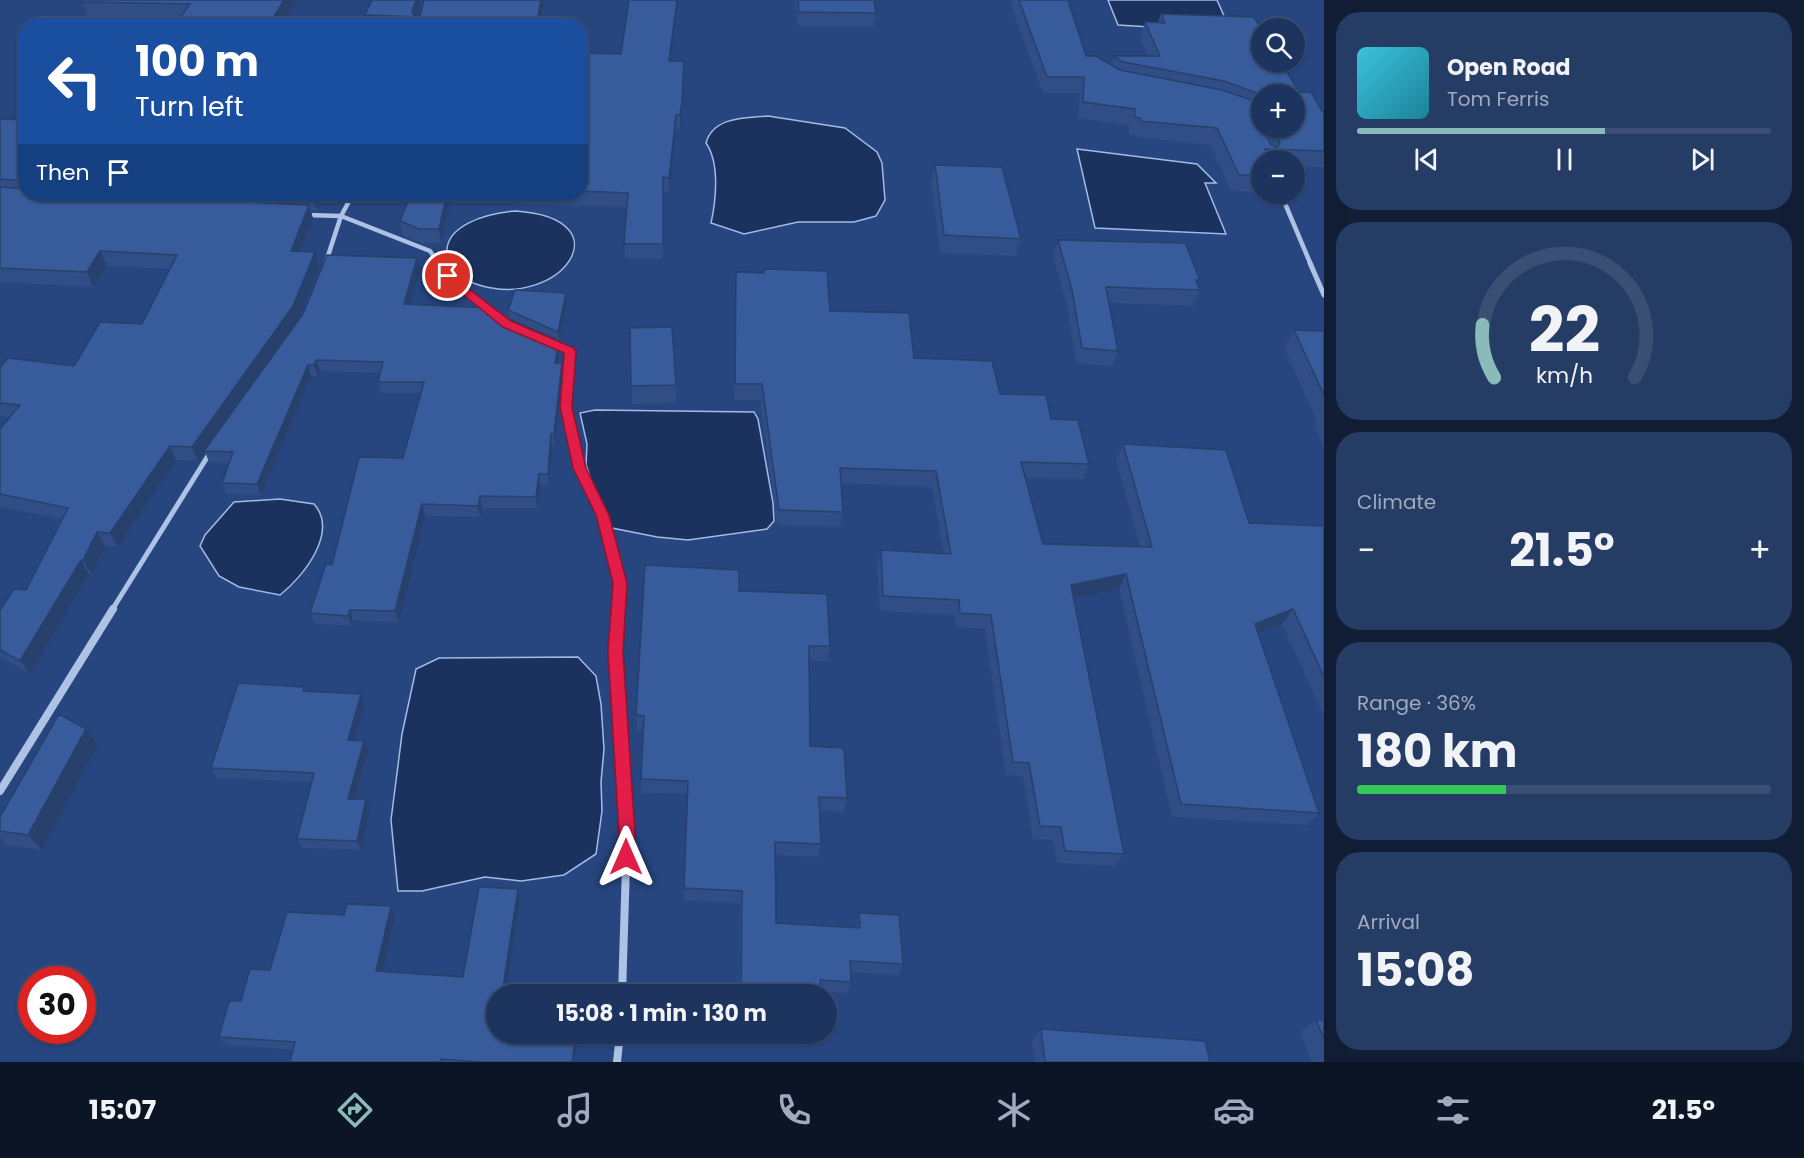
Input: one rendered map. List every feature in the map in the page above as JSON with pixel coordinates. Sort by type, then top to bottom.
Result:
[{"type":"street","points":[[322,273],[341,216],[349,201]]},
{"type":"street","points":[[1285,204],[1324,294]]},
{"type":"street","points":[[294,214],[341,216],[430,251],[448,276],[498,317]]},
{"type":"street","points":[[549,342],[570,351],[566,407],[572,437],[579,468],[603,515],[620,583],[615,651],[627,834],[622,984]]},
{"type":"street","points":[[0,791],[214,445]]},
{"type":"street","points":[[617,1062],[619,1044]]},
{"type":"water","points":[[1108,0],[1217,0],[1231,32],[1118,25]]},
{"type":"water","points":[[768,116],[845,128],[877,152],[882,163],[885,200],[876,216],[854,222],[798,222],[744,234],[711,223],[716,182],[713,161],[706,143],[710,134],[715,128],[731,120]]},
{"type":"water","points":[[1077,149],[1197,164],[1216,183],[1205,183],[1226,234],[1095,228]]},
{"type":"water","points":[[516,211],[550,218],[568,229],[574,245],[570,260],[556,275],[535,285],[508,289],[479,285],[456,273],[448,261],[447,248],[451,238],[459,229],[493,214]]},
{"type":"water","points":[[595,410],[754,412],[758,419],[773,503],[774,521],[767,529],[688,540],[657,537],[612,528],[605,519],[586,465],[587,444],[580,413]]},
{"type":"water","points":[[280,499],[314,504],[321,515],[320,540],[315,553],[299,577],[280,595],[239,587],[219,576],[200,546],[205,535],[234,502]]},
{"type":"water","points":[[578,657],[596,676],[601,704],[604,749],[601,782],[602,811],[596,854],[564,875],[521,881],[485,877],[422,891],[398,891],[391,820],[402,734],[416,669],[439,658]]},
{"type":"building","points":[[84,0],[284,0],[273,18],[180,18],[190,4],[83,2]]},
{"type":"building","points":[[372,0],[416,0],[412,12],[415,17],[365,15]]},
{"type":"building","points":[[424,0],[541,0],[538,18],[416,17],[420,16]]},
{"type":"building","points":[[629,0],[677,0],[669,61],[684,61],[682,101],[680,115],[676,115],[669,178],[663,177],[663,244],[624,244],[628,193],[588,191],[588,53],[621,54]]},
{"type":"building","points":[[798,0],[874,0],[876,13],[799,12]]},
{"type":"building","points":[[1019,0],[1068,0],[1086,56],[1096,56],[1120,70],[1222,90],[1251,100],[1251,138],[1268,138],[1271,145],[1277,148],[1280,142],[1278,138],[1305,138],[1305,92],[1311,92],[1324,114],[1324,151],[1251,150],[1251,175],[1239,175],[1217,128],[1140,121],[1140,118],[1135,117],[1135,109],[1083,102],[1084,77],[1047,77]]},
{"type":"building","points":[[1161,14],[1254,17],[1251,18],[1251,72],[1287,72],[1294,84],[1251,84],[1251,91],[1224,81],[1123,62],[1113,56],[1160,56],[1145,22],[1165,23]]},
{"type":"building","points":[[0,119],[18,120],[18,180],[0,179]]},
{"type":"building","points":[[935,165],[1002,167],[1021,239],[944,235]]},
{"type":"building","points":[[0,187],[18,188],[18,201],[222,201],[309,205],[291,251],[315,252],[293,306],[192,447],[170,446],[110,533],[97,532],[83,560],[20,661],[0,650],[0,610],[14,589],[26,590],[68,508],[0,494],[0,429],[20,405],[0,403],[0,368],[8,358],[74,366],[100,322],[142,324],[177,255],[100,251],[87,272],[0,268]]},
{"type":"building","points":[[408,201],[445,201],[439,229],[419,229],[400,221]]},
{"type":"building","points":[[1058,240],[1185,243],[1200,280],[1196,280],[1200,290],[1106,287],[1118,351],[1082,348],[1072,290]]},
{"type":"building","points":[[327,255],[417,258],[404,304],[492,308],[504,317],[556,339],[554,345],[558,345],[555,363],[562,363],[554,434],[551,434],[548,474],[539,474],[536,497],[480,496],[478,506],[422,504],[395,611],[350,610],[348,616],[310,613],[326,564],[332,565],[359,457],[403,458],[424,382],[378,382],[383,362],[316,360],[314,365],[308,365],[257,484],[222,483],[233,452],[204,451],[303,314]]},
{"type":"building","points":[[764,269],[827,271],[830,311],[909,313],[914,358],[992,361],[1000,394],[1046,395],[1051,419],[1078,420],[1089,464],[1021,462],[1043,544],[1152,547],[1123,444],[1226,450],[1249,523],[1324,526],[1324,677],[1293,609],[1255,624],[1319,813],[1181,804],[1126,574],[1071,585],[1124,854],[1065,851],[1061,827],[1040,826],[1029,763],[1013,762],[991,615],[960,613],[959,600],[883,596],[881,550],[951,554],[936,471],[840,468],[843,512],[779,510],[762,384],[735,384],[736,272],[764,273]]},
{"type":"building","points":[[515,290],[566,293],[558,332],[508,310]]},
{"type":"building","points":[[672,327],[676,385],[631,386],[630,328]]},
{"type":"building","points":[[1294,330],[1324,331],[1324,395]]},
{"type":"building","points":[[645,565],[739,570],[739,591],[827,594],[830,646],[809,646],[810,746],[844,748],[847,798],[819,797],[821,844],[775,842],[776,923],[860,928],[859,913],[899,915],[903,964],[850,961],[851,982],[820,980],[820,984],[741,984],[742,891],[684,888],[688,781],[641,779],[644,716],[636,715]]},
{"type":"building","points":[[238,683],[304,687],[303,691],[361,694],[348,740],[364,741],[348,799],[366,799],[357,841],[297,839],[314,773],[211,768]]},
{"type":"building","points":[[59,714],[86,729],[28,835],[0,831],[0,817]]},
{"type":"building","points":[[479,887],[518,889],[504,984],[486,984],[486,1044],[575,1044],[572,1062],[480,1062],[441,1059],[440,1062],[290,1062],[295,1042],[219,1037],[229,1001],[241,1001],[250,969],[270,970],[287,912],[344,915],[347,904],[391,906],[376,971],[463,977]]},
{"type":"building","points":[[1316,1020],[1324,1020],[1324,1039]]},
{"type":"building","points":[[1041,1029],[1205,1041],[1210,1062],[1045,1062]]},
{"type":"route","points":[[448,276],[507,324],[570,351],[566,407],[579,468],[603,515],[620,583],[615,651],[627,834],[626,857]]}]
